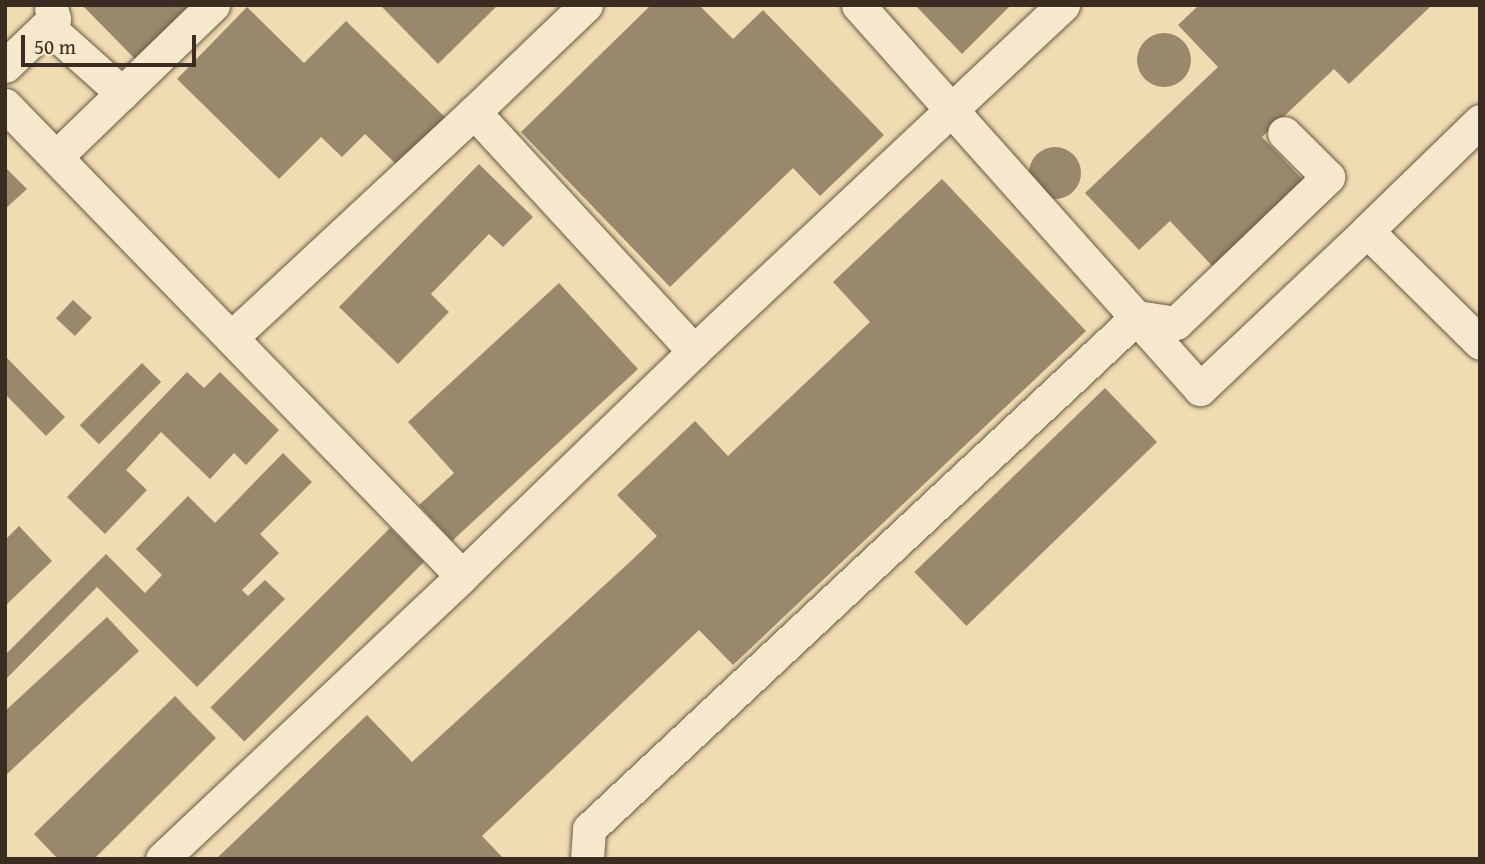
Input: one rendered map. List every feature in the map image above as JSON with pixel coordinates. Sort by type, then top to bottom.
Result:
[{"type":"lane","points":[[55,157],[213,5]]},
{"type":"lane","points":[[232,337],[586,5]]},
{"type":"lane","points":[[858,5],[953,108],[1200,389],[1480,121]]},
{"type":"lane","points":[[162,859],[462,576],[694,351],[1063,5]]},
{"type":"lane","points":[[5,65],[49,15],[122,93]]},
{"type":"lane","points":[[5,105],[462,576]]},
{"type":"lane","points":[[474,112],[694,351]]},
{"type":"lane","points":[[1137,317],[1176,323],[1328,177],[1283,133]]},
{"type":"lane","points":[[1367,231],[1480,343]]},
{"type":"lane","points":[[587,859],[589,829],[1137,317]]},
{"type":"building","points":[[82,5],[199,5],[140,64]]},
{"type":"building","points":[[380,5],[498,5],[438,64]]},
{"type":"building","points":[[651,5],[699,5],[733,39],[763,10],[884,135],[820,196],[793,168],[670,287],[521,132]]},
{"type":"building","points":[[915,5],[1011,5],[962,54]]},
{"type":"building","points":[[1199,5],[1432,5],[1349,84],[1334,69],[1262,137],[1307,184],[1216,270],[1170,221],[1139,250],[1085,193],[1218,67],[1178,25]]},
{"type":"building","points":[[247,7],[304,63],[346,21],[446,118],[399,167],[365,134],[342,157],[321,137],[279,179],[177,79]]},
{"type":"building","points":[[1164,33],[1183,41],[1191,60],[1183,79],[1164,87],[1145,79],[1137,60],[1145,41]]},
{"type":"building","points":[[1055,147],[1065,149],[1073,155],[1079,163],[1079,183],[1073,191],[1065,197],[1055,199],[1045,197],[1037,191],[1031,183],[1029,173],[1031,163],[1037,155],[1045,149]]},
{"type":"building","points":[[479,164],[533,217],[503,247],[489,234],[431,294],[449,312],[398,364],[339,307]]},
{"type":"building","points":[[5,167],[27,189],[5,209]]},
{"type":"building","points":[[942,179],[1086,331],[733,665],[699,630],[482,836],[504,859],[216,859],[367,715],[412,762],[633,559],[657,536],[617,495],[695,421],[728,456],[870,322],[833,282]]},
{"type":"building","points":[[559,283],[638,369],[452,541],[419,505],[454,473],[408,422]]},
{"type":"building","points":[[73,300],[92,318],[75,336],[56,318]]},
{"type":"building","points":[[5,356],[65,417],[46,436],[5,394]]},
{"type":"building","points":[[142,363],[161,382],[99,444],[80,425]]},
{"type":"building","points":[[187,372],[204,388],[220,372],[279,430],[246,465],[234,453],[210,479],[161,432],[126,470],[147,490],[105,534],[67,497]]},
{"type":"building","points":[[1105,388],[1157,442],[966,626],[914,572]]},
{"type":"building","points":[[283,453],[312,482],[260,534],[279,553],[242,590],[248,596],[265,580],[285,599],[197,687],[97,587],[5,680],[5,655],[106,554],[145,593],[162,575],[136,549],[188,496],[215,523]]},
{"type":"building","points":[[19,526],[52,561],[5,606],[5,540]]},
{"type":"building","points":[[390,528],[424,562],[244,742],[210,708]]},
{"type":"building","points":[[107,617],[139,651],[5,776],[5,711]]},
{"type":"building","points":[[175,696],[216,738],[94,859],[58,859],[34,834]]}]
